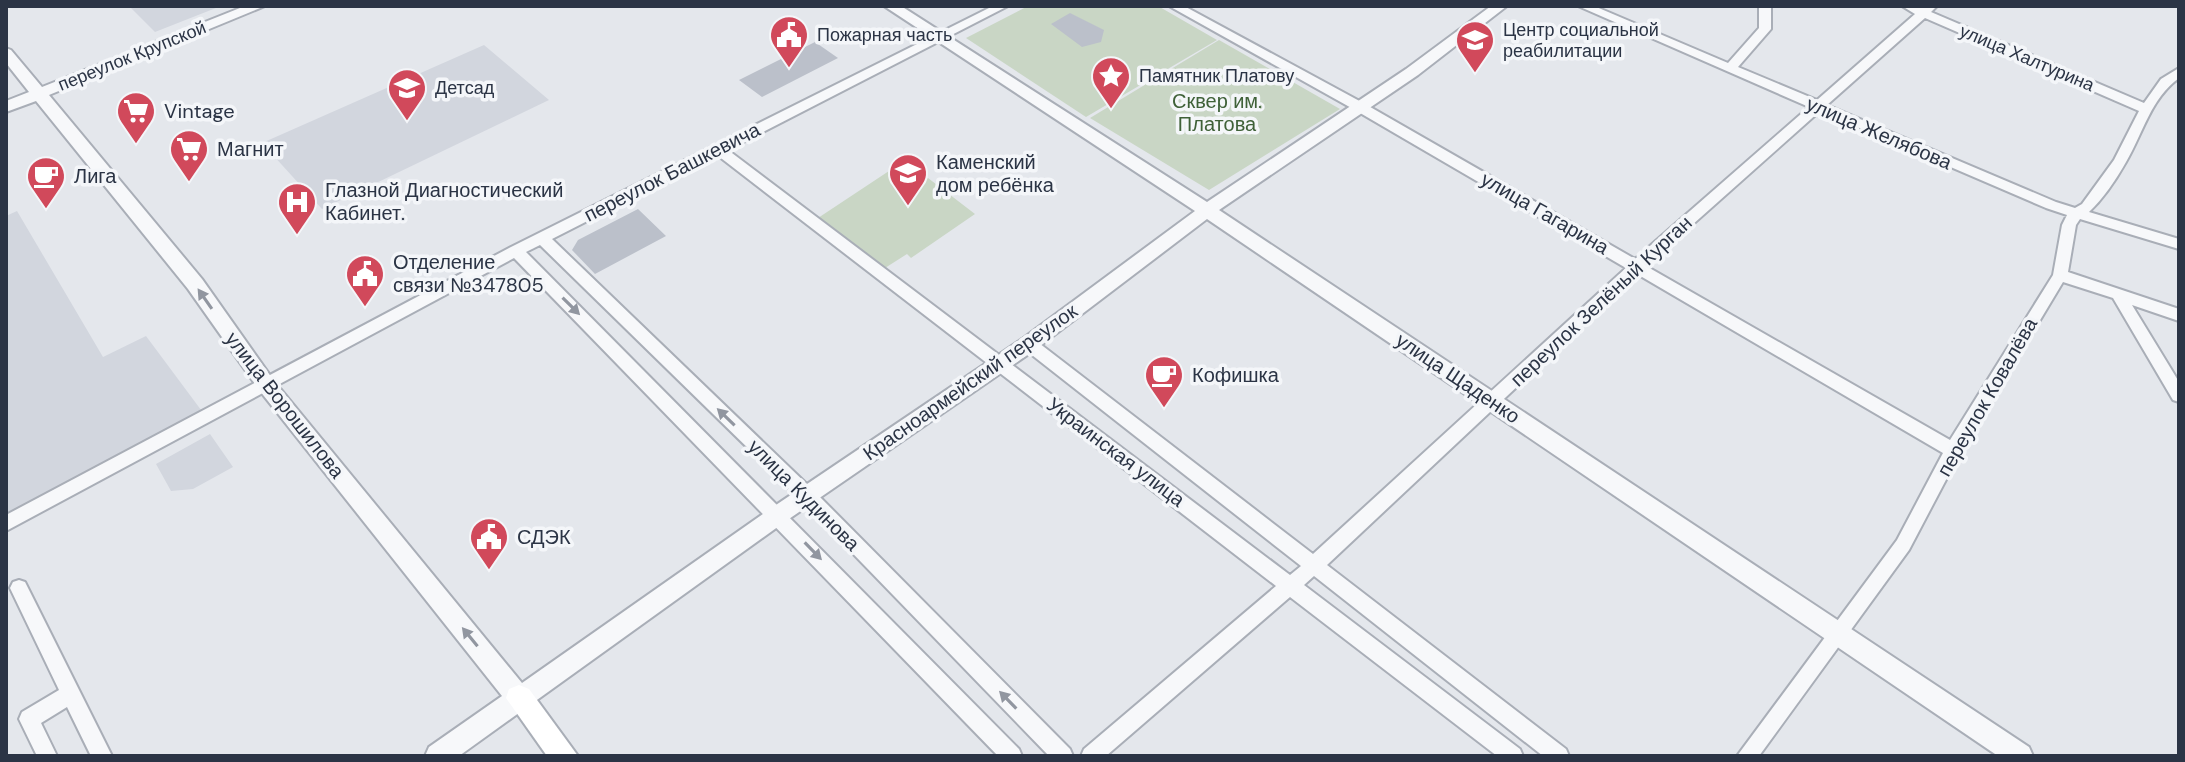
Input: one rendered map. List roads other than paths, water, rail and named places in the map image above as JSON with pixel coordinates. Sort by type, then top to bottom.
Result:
[{"type":"main road","name":"улица Ворошилова","points":[[519,698],[564,756]]},
{"type":"street","name":"переулок Крупской","points":[[6,107],[258,6]]},
{"type":"street","name":"улица Щаденко","points":[[891,6],[1090,132],[2020,756]]},
{"type":"street","name":"переулок Башкевича","points":[[6,524],[516,251],[1002,6]]},
{"type":"street","name":"улица Гагарина","points":[[1175,6],[1360,107],[1953,450]]},
{"type":"street","name":"Красноармейский переулок","points":[[438,756],[778,515],[1029,344],[1206,211],[1360,107],[1500,6]]},
{"type":"street","name":"улица Желябова","points":[[1584,6],[1816,107],[2075,214],[2179,244]]},
{"type":"street","points":[[1729,69],[1765,29],[1765,6]]},
{"type":"street","name":"переулок Зелёный Курган","points":[[1091,756],[1313,566],[1921,9]]},
{"type":"street","name":"улица Халтурина","points":[[1921,9],[2146,109]]},
{"type":"street","name":"улица Ворошилова","points":[[6,53],[195,284],[267,386],[519,698]]},
{"type":"street","name":"переулок Ковалёва","points":[[1747,756],[1903,545],[1953,450],[2060,275],[2069,225],[2075,214],[2087,207],[2120,161],[2146,109],[2165,82],[2179,72]]},
{"type":"street","name":"Украинская улица","points":[[718,149],[1513,756]]},
{"type":"street","name":"улица Кудинова","points":[[542,238],[807,495],[1063,756]]},
{"type":"street","name":"улица Кудинова","points":[[516,251],[1012,756]]},
{"type":"street","points":[[2060,275],[2179,315]]},
{"type":"street","points":[[2119,296],[2179,396]]},
{"type":"street","name":"Украинская улица","points":[[1029,344],[1559,756]]},
{"type":"street","points":[[19,588],[102,756]]},
{"type":"street","points":[[47,756],[29,719],[71,694]]},
{"type":"place","name":"Пожарная часть","points":[[789,69]]},
{"type":"place","name":"Центр социальной реабилитации","points":[[1475,74]]},
{"type":"place","name":"Памятник Платову","points":[[1111,110]]},
{"type":"place","name":"Детсад","points":[[407,122]]},
{"type":"place","name":"Vintage","points":[[136,145]]},
{"type":"place","name":"Магнит","points":[[189,183]]},
{"type":"place","name":"Каменский дом ребёнка","points":[[908,207]]},
{"type":"place","name":"Лига","points":[[46,210]]},
{"type":"place","name":"Глазной Диагностический Кабинет.","points":[[297,236]]},
{"type":"place","name":"Отделение связи №347805","points":[[365,308]]},
{"type":"place","name":"Кофишка","points":[[1164,409]]},
{"type":"place","name":"СДЭК","points":[[489,571]]},
{"type":"park label","name":"Сквер им. Платова","points":[[1217,112]]}]
